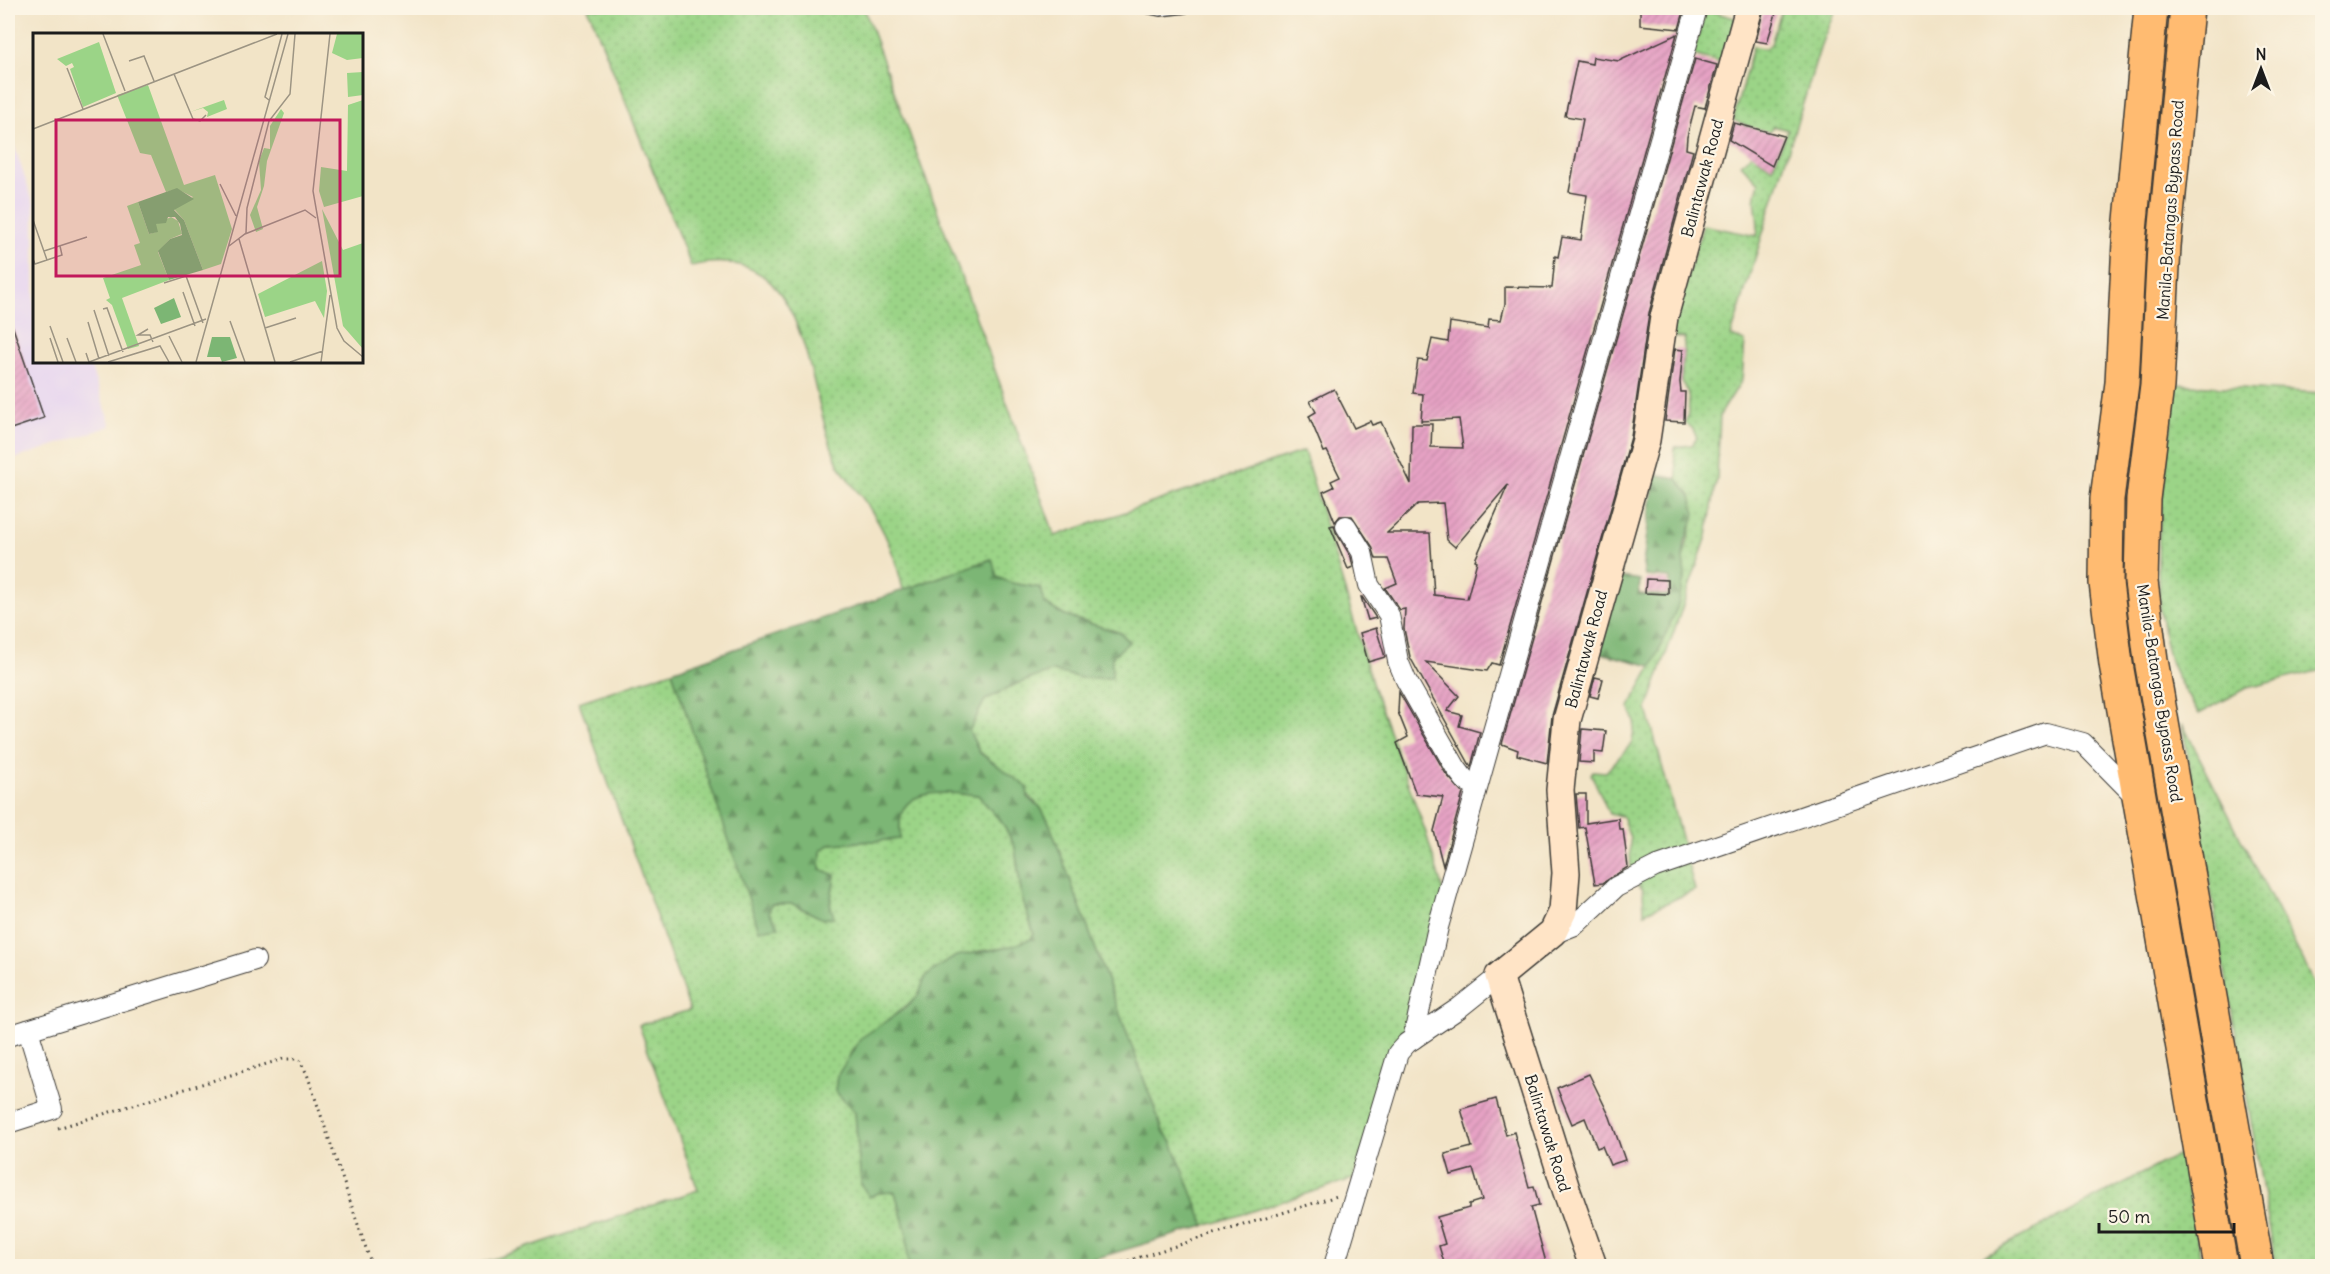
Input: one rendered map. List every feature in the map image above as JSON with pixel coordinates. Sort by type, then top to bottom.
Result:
[{"type":"highway","points":[[2151,8],[2129,242],[2122,383],[2107,499],[2106,583],[2111,624],[2221,1266]]},
{"type":"highway","name":"Manila-Batangas Bypass Road","points":[[2187,8],[2164,246],[2157,386],[2142,500],[2141,582],[2145,621],[2257,1266]]},
{"type":"highway","points":[[2147,836],[2182,830]]},
{"type":"street","points":[[1413,1038],[1438,927],[1697,8]]},
{"type":"street","name":"Balintawak Road","points":[[1593,1266],[1566,1189],[1499,976],[1550,935],[1559,922],[1565,894],[1560,790],[1570,710],[1646,440],[1664,317],[1749,8]]},
{"type":"street","points":[[1346,526],[1362,552],[1369,585],[1389,615],[1398,661],[1406,680],[1456,768],[1466,781],[1477,786]]},
{"type":"street","points":[[1550,935],[1575,925],[1616,887],[1655,867],[2046,733],[2083,743],[2141,802]]},
{"type":"street","points":[[8,1036],[255,960]]},
{"type":"street","points":[[1334,1266],[1396,1057],[1413,1038],[1460,1008],[1499,976]]},
{"type":"street","points":[[8,1123],[52,1109],[28,1029]]},
{"type":"lane","points":[[1146,8],[1161,11],[1185,8]]},
{"type":"path","points":[[56,1129],[283,1059],[299,1059],[307,1074],[372,1266]]},
{"type":"path","points":[[1111,1266],[1356,1190]]},
{"type":"shaded area","points":[[8,127],[33,202],[33,363],[89,363],[111,426],[8,461]]},
{"type":"green space","points":[[588,8],[864,8],[1055,536],[1304,451],[1372,683],[1426,833],[1443,891],[1406,1039],[1353,1179],[1205,1226],[1163,1131],[1048,820],[1040,807],[980,752],[969,731],[985,700],[1016,684],[1053,671],[1081,678],[1129,642],[1121,633],[1065,616],[1045,604],[1041,588],[1011,583],[997,577],[991,559],[903,590],[894,557],[880,525],[839,465],[827,434],[798,327],[782,297],[761,274],[731,263],[691,266]]},
{"type":"green space","points":[[1782,8],[1836,8],[1822,42],[1731,336],[1745,341],[1742,380],[1720,415],[1717,478],[1707,536],[1647,709],[1695,890],[1644,913],[1643,889],[1631,879],[1630,838],[1622,816],[1609,814],[1591,774],[1593,771],[1606,772],[1632,743],[1635,721],[1629,707],[1652,666],[1685,575],[1683,559],[1691,528],[1691,496],[1677,479],[1674,451],[1675,447],[1692,445],[1697,438],[1692,428],[1685,423],[1689,401],[1687,390],[1681,380],[1685,338],[1669,337],[1703,225],[1757,236],[1755,198],[1759,183],[1741,164],[1750,156],[1757,130],[1733,120],[1753,46],[1765,49],[1771,44]],"holes":[[[1773,126],[1788,130],[1772,168],[1757,157]]]},
{"type":"green space","points":[[1706,10],[1738,19],[1726,64],[1693,55]]},
{"type":"green space","points":[[2176,384],[2322,393],[2322,670],[2247,688],[2199,714],[2171,664],[2162,623],[2159,589],[2160,520]]},
{"type":"green space","points":[[1655,474],[1677,479],[1691,496],[1695,514],[1685,542],[1683,559],[1685,575],[1678,605],[1652,666],[1593,651],[1614,576],[1640,580],[1639,594],[1669,596],[1670,578],[1645,576],[1643,564]]},
{"type":"green space","points":[[992,559],[997,577],[1011,583],[1041,588],[1045,604],[1065,616],[1121,633],[1129,642],[1112,657],[1112,678],[1081,678],[1053,671],[1016,684],[985,700],[969,731],[980,753],[1027,787],[1028,798],[1040,807],[1048,820],[1163,1131],[1172,1142],[1205,1226],[1070,1266],[908,1266],[907,1234],[895,1192],[878,1193],[869,1197],[861,1184],[855,1112],[835,1091],[837,1076],[861,1038],[904,1009],[918,996],[925,978],[934,970],[956,956],[1005,948],[1031,939],[1034,934],[1022,898],[1015,847],[1003,824],[978,795],[934,793],[923,795],[913,799],[901,815],[900,839],[831,844],[821,850],[820,869],[835,875],[830,904],[834,917],[823,919],[793,904],[771,904],[769,913],[779,927],[759,930],[672,671]]},
{"type":"green space","points":[[672,671],[760,930],[771,904],[793,904],[823,919],[830,904],[835,876],[820,869],[821,850],[831,844],[899,839],[900,818],[906,805],[923,795],[946,793],[978,795],[1003,824],[1015,847],[1022,898],[1034,934],[1031,940],[1005,948],[979,951],[925,978],[918,996],[853,1048],[848,1061],[837,1076],[835,1091],[855,1112],[861,1184],[878,1193],[895,1191],[907,1234],[908,1266],[472,1266],[698,1190],[639,1025],[690,1010],[579,702]]},
{"type":"green space","points":[[2182,723],[2322,998],[2322,1266],[2276,1266]]},
{"type":"green space","points":[[2181,1153],[2202,1266],[1966,1266]]},
{"type":"building","points":[[1640,8],[1685,8],[1679,29],[1640,25]]},
{"type":"building","points":[[1764,8],[1777,10],[1767,43],[1756,41]]},
{"type":"building","points":[[1677,34],[1499,665],[1492,663],[1487,671],[1426,662],[1459,696],[1447,711],[1462,715],[1459,726],[1480,732],[1471,767],[1410,657],[1404,629],[1405,609],[1400,610],[1385,588],[1397,583],[1388,559],[1376,559],[1372,546],[1352,516],[1340,516],[1335,522],[1323,492],[1334,487],[1331,481],[1340,477],[1327,451],[1324,452],[1309,416],[1316,412],[1310,401],[1334,389],[1354,428],[1370,421],[1372,425],[1381,422],[1411,484],[1412,424],[1432,424],[1431,447],[1463,448],[1459,419],[1421,421],[1423,394],[1413,393],[1418,360],[1427,361],[1432,339],[1448,342],[1450,322],[1488,328],[1489,319],[1501,320],[1505,304],[1505,287],[1552,288],[1555,256],[1558,257],[1562,237],[1581,240],[1587,195],[1569,192],[1583,119],[1565,116],[1577,61],[1592,64],[1593,57],[1619,61]],"holes":[[[1508,485],[1475,560],[1477,561],[1467,599],[1434,595],[1430,533],[1387,533],[1418,504],[1443,503],[1447,540],[1455,547]]]},
{"type":"building","points":[[1695,59],[1717,65],[1705,108],[1695,106],[1687,137],[1686,149],[1693,151],[1649,313],[1631,437],[1552,716],[1547,763],[1517,755],[1518,750],[1502,744]]},
{"type":"building","points":[[1734,123],[1784,136],[1772,166],[1729,140]]},
{"type":"building","points":[[8,319],[10,319],[44,418],[8,430]]},
{"type":"building","points":[[1675,349],[1683,350],[1680,382],[1681,392],[1685,392],[1684,422],[1665,421]]},
{"type":"building","points":[[1334,525],[1351,557],[1353,567],[1348,569],[1330,526]]},
{"type":"building","points":[[1646,579],[1668,580],[1668,594],[1645,593]]},
{"type":"building","points":[[1362,597],[1376,618],[1368,620]]},
{"type":"building","points":[[1376,628],[1385,657],[1368,662],[1360,633]]},
{"type":"building","points":[[1595,677],[1603,679],[1598,698],[1590,696]]},
{"type":"building","points":[[1399,692],[1446,774],[1463,793],[1443,866],[1434,831],[1443,797],[1416,794],[1397,743],[1408,737],[1398,712]]},
{"type":"building","points":[[1582,729],[1606,731],[1603,753],[1594,752],[1594,763],[1579,762]]},
{"type":"building","points":[[1576,794],[1586,794],[1586,823],[1618,818],[1619,829],[1623,829],[1628,867],[1603,883],[1595,884],[1585,827],[1579,828]]},
{"type":"building","points":[[1589,1074],[1610,1117],[1625,1160],[1610,1165],[1602,1146],[1597,1148],[1585,1118],[1572,1124],[1557,1088]]},
{"type":"building","points":[[1496,1099],[1506,1135],[1514,1132],[1529,1187],[1534,1186],[1539,1205],[1531,1207],[1547,1266],[1445,1266],[1439,1246],[1445,1244],[1437,1217],[1469,1208],[1469,1204],[1482,1200],[1473,1169],[1451,1175],[1445,1154],[1472,1147],[1461,1109]]}]
